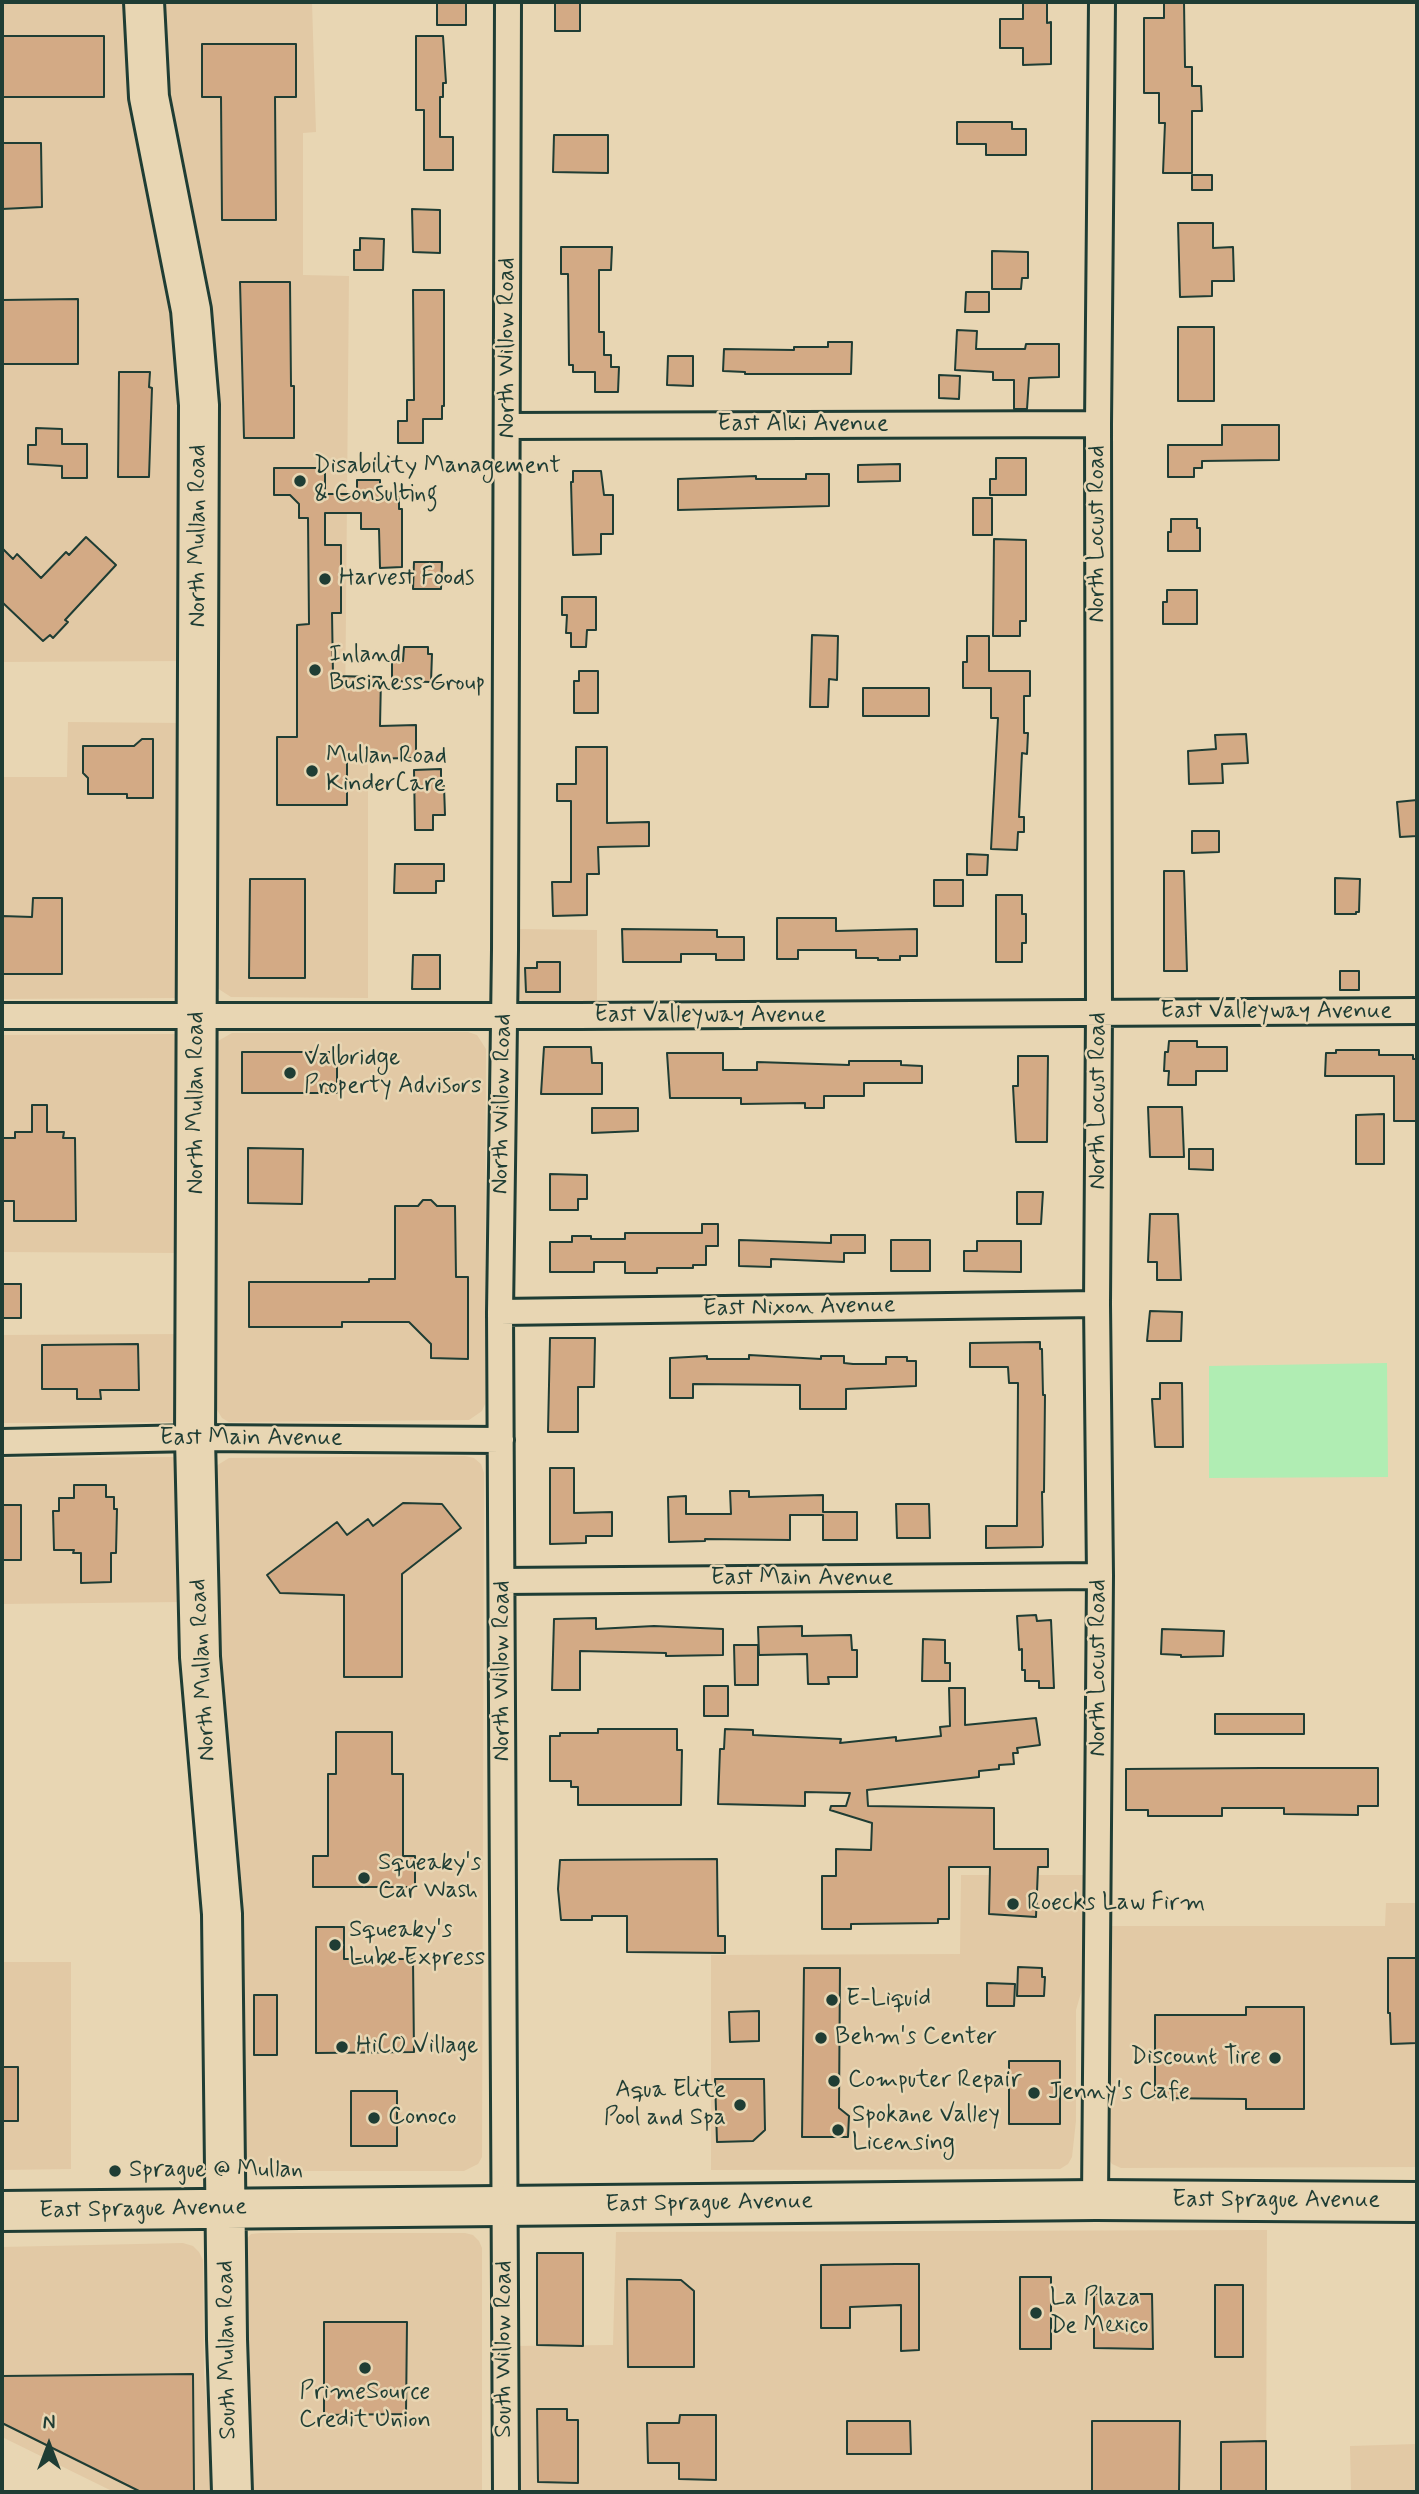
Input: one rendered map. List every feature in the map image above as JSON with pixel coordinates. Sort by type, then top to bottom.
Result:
[{"type":"main road","name":"North Mullan Road","points":[[144,2],[149,97],[191,310],[199,405],[195,1438],[200,1657],[222,1914],[225,2208]]},
{"type":"main road","name":"East Sprague Avenue","points":[[2,2211],[1095,2200],[1417,2202]]},
{"type":"main road","name":"South Mullan Road","points":[[225,2208],[232,2492]]},
{"type":"street","name":"North Willow Road","points":[[504,2207],[500,1312],[508,426],[508,2]]},
{"type":"street","name":"North Locust Road","points":[[1095,2200],[1100,1577],[1097,1304],[1100,1013],[1098,424],[1101,2]]},
{"type":"street","name":"East Alki Avenue","points":[[508,426],[1098,424]]},
{"type":"street","name":"East Valleyway Avenue","points":[[2,1016],[1417,1011]]},
{"type":"street","name":"East Nixon Avenue","points":[[500,1312],[1097,1304]]},
{"type":"street","name":"East Main Avenue","points":[[2,1442],[195,1438],[501,1440]]},
{"type":"street","name":"East Main Avenue","points":[[503,1581],[1100,1577]]},
{"type":"street","name":"South Willow Road","points":[[504,2207],[506,2492]]},
{"type":"shaded area","points":[[2,2],[129,2],[182,368],[184,661],[2,662]]},
{"type":"shaded area","points":[[162,2],[312,2],[316,132],[303,133],[303,275],[349,276],[345,720],[368,721],[368,998],[231,997],[217,988],[215,981],[209,318],[201,258],[175,145],[168,98]]},
{"type":"shaded area","points":[[68,722],[182,723],[180,995],[176,998],[2,999],[2,777],[67,777]]},
{"type":"shaded area","points":[[515,929],[597,930],[597,1003],[527,1003],[518,999],[515,992]]},
{"type":"shaded area","points":[[468,1032],[477,1035],[486,1049],[485,1404],[482,1411],[469,1420],[229,1422],[222,1418],[214,1405],[215,1050],[218,1041],[232,1033]]},
{"type":"shaded area","points":[[175,1034],[180,1037],[182,1253],[2,1252],[2,1035]]},
{"type":"shaded area","points":[[182,1334],[179,1419],[173,1422],[2,1423],[2,1335]]},
{"type":"shaded area","points":[[173,1457],[178,1460],[181,1602],[2,1604],[2,1458]]},
{"type":"shaded area","points":[[229,1458],[474,1458],[481,1464],[484,1473],[482,2157],[478,2164],[464,2171],[262,2171],[253,2168],[241,2155],[217,1669],[213,1474],[216,1466]]},
{"type":"shaded area","points":[[961,1875],[1084,1875],[1083,1986],[1076,2010],[1076,2121],[1072,2157],[1068,2164],[1060,2169],[711,2170],[711,1955],[960,1954]]},
{"type":"shaded area","points":[[1386,1903],[1417,1903],[1417,2167],[1121,2168],[1112,2164],[1106,2155],[1104,1926],[1385,1926]]},
{"type":"shaded area","points":[[2,1962],[71,1962],[71,2169],[2,2170]]},
{"type":"shaded area","points":[[1267,2230],[1266,2492],[510,2492],[510,2346],[613,2345],[616,2232]]},
{"type":"shaded area","points":[[465,2233],[473,2235],[479,2241],[482,2248],[482,2492],[246,2492],[241,2245],[251,2234]]},
{"type":"shaded area","points":[[183,2243],[193,2246],[203,2260],[204,2374],[211,2492],[114,2492],[2,2437],[2,2247]]},
{"type":"shaded area","points":[[1417,2444],[1417,2492],[1351,2492],[1350,2446]]},
{"type":"green space","points":[[1387,1363],[1388,1477],[1209,1478],[1209,1366]]},
{"type":"building","points":[[437,2],[466,2],[466,25],[437,25]]},
{"type":"building","points":[[555,2],[580,2],[580,31],[555,31]]},
{"type":"building","points":[[1023,2],[1047,2],[1047,23],[1051,22],[1051,64],[1023,65],[1023,48],[1000,48],[1000,19],[1023,19]]},
{"type":"building","points":[[1164,2],[1184,2],[1185,67],[1192,67],[1192,86],[1201,86],[1202,111],[1192,111],[1192,173],[1163,173],[1165,123],[1159,123],[1159,93],[1144,93],[1144,18],[1164,18]]},
{"type":"building","points":[[2,36],[104,36],[104,97],[2,97]]},
{"type":"building","points":[[416,36],[443,36],[446,83],[443,83],[443,97],[440,97],[440,137],[453,137],[453,170],[424,170],[424,110],[416,110]]},
{"type":"building","points":[[202,44],[296,44],[296,97],[275,97],[276,220],[222,220],[221,97],[202,97]]},
{"type":"building","points":[[957,122],[1012,122],[1012,129],[1026,129],[1026,155],[986,155],[986,144],[957,144]]},
{"type":"building","points":[[554,135],[608,135],[608,173],[553,172]]},
{"type":"building","points":[[2,143],[41,143],[42,207],[2,209]]},
{"type":"building","points":[[1192,175],[1212,175],[1212,190],[1192,190]]},
{"type":"building","points":[[412,209],[440,210],[440,253],[413,252]]},
{"type":"building","points":[[1178,223],[1213,223],[1213,248],[1233,247],[1234,281],[1212,281],[1212,296],[1180,297]]},
{"type":"building","points":[[360,238],[384,239],[383,270],[354,270],[354,250],[360,250]]},
{"type":"building","points":[[561,247],[612,247],[611,270],[599,270],[599,332],[604,332],[604,355],[611,355],[611,367],[619,367],[618,392],[595,392],[595,372],[573,372],[573,365],[569,365],[568,274],[561,274]]},
{"type":"building","points":[[992,251],[1028,252],[1028,278],[1022,278],[1021,289],[992,289]]},
{"type":"building","points":[[240,282],[290,282],[294,438],[244,438]]},
{"type":"building","points":[[413,290],[444,290],[444,406],[442,419],[423,419],[423,443],[398,443],[398,421],[407,421],[407,400],[414,400]]},
{"type":"building","points":[[966,292],[989,292],[989,312],[965,312]]},
{"type":"building","points":[[78,299],[78,364],[2,364],[2,300]]},
{"type":"building","points":[[1178,327],[1214,327],[1214,401],[1178,401]]},
{"type":"building","points":[[957,330],[977,331],[976,349],[1025,349],[1026,344],[1059,344],[1059,377],[1029,378],[1027,409],[1014,409],[1014,380],[993,380],[993,372],[955,370]]},
{"type":"building","points":[[828,342],[852,342],[851,374],[745,374],[723,371],[724,349],[794,350],[794,347],[828,347]]},
{"type":"building","points":[[668,356],[693,356],[693,386],[667,385]]},
{"type":"building","points":[[119,372],[150,372],[149,387],[152,388],[149,477],[118,477]]},
{"type":"building","points":[[939,375],[960,376],[959,399],[939,398]]},
{"type":"building","points":[[1222,425],[1279,425],[1279,460],[1202,461],[1202,468],[1194,468],[1194,477],[1168,477],[1168,445],[1222,445]]},
{"type":"building","points":[[36,428],[62,429],[62,444],[87,444],[87,478],[62,478],[62,466],[28,464],[28,445],[36,445]]},
{"type":"building","points":[[996,458],[1026,458],[1026,495],[990,495],[990,479],[996,479]]},
{"type":"building","points":[[900,464],[900,481],[858,482],[858,465]]},
{"type":"building","points":[[274,468],[325,468],[325,494],[357,494],[357,480],[380,480],[380,495],[399,494],[399,509],[402,509],[402,567],[380,568],[379,529],[361,529],[361,513],[325,513],[325,545],[341,545],[341,613],[332,613],[333,676],[381,677],[380,726],[416,725],[416,758],[347,759],[347,805],[277,805],[277,737],[297,737],[297,625],[309,624],[308,518],[299,518],[299,504],[290,495],[274,495]]},
{"type":"building","points":[[573,471],[601,471],[604,495],[613,495],[613,534],[601,534],[601,554],[573,555]]},
{"type":"building","points":[[806,474],[829,474],[829,506],[678,510],[678,479],[756,476],[756,479],[806,479]]},
{"type":"building","points":[[973,498],[992,498],[992,535],[973,535]]},
{"type":"building","points":[[1171,519],[1197,519],[1197,528],[1200,528],[1200,551],[1168,551]]},
{"type":"building","points":[[86,537],[116,565],[65,620],[68,622],[53,638],[50,635],[43,641],[2,602],[2,548],[13,559],[17,554],[41,578],[66,552],[69,555]]},
{"type":"building","points":[[994,539],[1026,540],[1026,621],[1020,621],[1020,636],[993,636]]},
{"type":"building","points":[[414,562],[442,562],[441,589],[413,589]]},
{"type":"building","points":[[1167,590],[1197,590],[1197,624],[1163,624],[1163,602],[1167,602]]},
{"type":"building","points":[[562,597],[596,597],[596,630],[587,630],[586,647],[571,647],[571,633],[566,633],[567,615],[562,615]]},
{"type":"building","points":[[812,635],[838,636],[837,680],[829,679],[828,707],[810,707]]},
{"type":"building","points":[[967,636],[989,636],[989,671],[1030,671],[1030,696],[1024,696],[1024,733],[1028,733],[1027,754],[1022,753],[1019,817],[1024,817],[1024,832],[1018,832],[1017,850],[991,849],[998,718],[991,718],[991,688],[963,688]]},
{"type":"building","points":[[404,647],[428,647],[428,654],[432,654],[431,682],[392,681],[392,661],[403,661]]},
{"type":"building","points":[[579,671],[598,671],[598,713],[574,713],[574,681],[579,681]]},
{"type":"building","points":[[863,688],[929,688],[929,716],[863,716]]},
{"type":"building","points":[[1246,734],[1248,763],[1222,764],[1223,783],[1189,784],[1188,751],[1216,749],[1215,735]]},
{"type":"building","points":[[142,739],[153,739],[153,798],[127,798],[127,794],[88,794],[88,778],[83,773],[83,746],[134,746]]},
{"type":"building","points":[[576,747],[607,747],[607,823],[649,822],[649,846],[598,847],[599,874],[587,874],[587,915],[553,916],[552,882],[571,882],[571,801],[557,801],[557,784],[576,784]]},
{"type":"building","points":[[441,769],[445,815],[433,815],[433,830],[415,830],[414,770]]},
{"type":"building","points":[[1417,800],[1417,836],[1400,837],[1397,802]]},
{"type":"building","points":[[1192,831],[1219,831],[1219,852],[1192,853]]},
{"type":"building","points":[[967,854],[988,855],[987,875],[967,875]]},
{"type":"building","points":[[395,864],[444,864],[444,881],[436,881],[436,893],[394,893]]},
{"type":"building","points":[[1164,871],[1184,871],[1187,971],[1164,971]]},
{"type":"building","points":[[1335,878],[1360,879],[1359,912],[1356,914],[1335,914]]},
{"type":"building","points":[[250,879],[305,879],[305,978],[249,978]]},
{"type":"building","points":[[934,880],[963,880],[963,906],[934,906]]},
{"type":"building","points":[[996,895],[1022,895],[1022,914],[1026,914],[1026,943],[1022,943],[1022,962],[996,962]]},
{"type":"building","points":[[33,898],[62,898],[62,974],[2,974],[2,916],[32,917]]},
{"type":"building","points":[[777,918],[836,918],[836,931],[917,929],[917,956],[900,956],[900,960],[878,960],[856,958],[856,950],[798,950],[798,959],[777,959]]},
{"type":"building","points":[[622,929],[717,930],[717,937],[744,937],[744,960],[716,960],[716,954],[681,954],[681,962],[623,962]]},
{"type":"building","points":[[413,955],[440,955],[440,989],[412,989]]},
{"type":"building","points":[[537,962],[560,962],[560,992],[526,992],[525,968],[537,968]]},
{"type":"building","points":[[1340,971],[1359,971],[1359,990],[1340,990]]},
{"type":"building","points":[[1169,1041],[1197,1041],[1197,1047],[1227,1047],[1227,1071],[1196,1071],[1196,1085],[1168,1085],[1169,1071],[1164,1071],[1165,1052],[1168,1052]]},
{"type":"building","points":[[544,1047],[591,1047],[592,1063],[602,1063],[602,1094],[541,1094]]},
{"type":"building","points":[[1336,1050],[1379,1050],[1379,1055],[1413,1055],[1413,1059],[1417,1059],[1417,1121],[1394,1121],[1394,1076],[1325,1076],[1326,1053],[1336,1053]]},
{"type":"building","name":"Valbridge Property Advisors","points":[[242,1052],[337,1052],[337,1093],[242,1093]]},
{"type":"building","points":[[667,1053],[723,1053],[723,1070],[757,1070],[757,1062],[849,1065],[849,1061],[901,1061],[901,1065],[922,1066],[922,1083],[864,1083],[864,1096],[824,1096],[824,1108],[805,1108],[805,1103],[741,1104],[741,1098],[670,1098]]},
{"type":"building","points":[[1018,1056],[1048,1056],[1047,1142],[1016,1142],[1013,1086],[1018,1086]]},
{"type":"building","points":[[32,1105],[47,1105],[47,1132],[64,1132],[63,1138],[75,1138],[76,1221],[14,1221],[14,1201],[2,1201],[2,1138],[15,1138],[15,1132],[32,1132]]},
{"type":"building","points":[[1148,1107],[1182,1107],[1184,1157],[1150,1157]]},
{"type":"building","points":[[592,1108],[638,1108],[638,1131],[592,1133]]},
{"type":"building","points":[[1384,1114],[1384,1164],[1356,1164],[1356,1115]]},
{"type":"building","points":[[248,1148],[303,1149],[302,1204],[248,1203]]},
{"type":"building","points":[[1189,1149],[1213,1149],[1213,1170],[1189,1169]]},
{"type":"building","points":[[550,1174],[587,1175],[587,1199],[578,1199],[578,1210],[550,1210]]},
{"type":"building","points":[[1017,1192],[1043,1192],[1041,1224],[1017,1224]]},
{"type":"building","points":[[423,1200],[431,1200],[437,1206],[455,1206],[456,1277],[468,1277],[468,1359],[431,1358],[431,1344],[409,1322],[342,1322],[342,1327],[249,1327],[249,1282],[369,1282],[369,1279],[395,1279],[395,1206],[418,1206]]},
{"type":"building","points":[[1150,1214],[1178,1214],[1181,1280],[1157,1280],[1157,1262],[1148,1262]]},
{"type":"building","points":[[702,1224],[718,1224],[718,1246],[706,1246],[706,1265],[693,1265],[693,1268],[657,1268],[657,1273],[625,1273],[625,1262],[594,1262],[594,1272],[550,1272],[550,1242],[572,1242],[572,1236],[625,1239],[625,1233],[702,1233]]},
{"type":"building","points":[[831,1235],[865,1235],[865,1253],[844,1253],[844,1262],[771,1259],[771,1267],[739,1266],[739,1240],[831,1243]]},
{"type":"building","points":[[891,1240],[930,1240],[930,1271],[891,1271]]},
{"type":"building","points":[[977,1241],[1021,1241],[1021,1272],[964,1271],[964,1251],[977,1251]]},
{"type":"building","points":[[2,1284],[21,1284],[21,1318],[2,1318]]},
{"type":"building","points":[[1150,1311],[1182,1312],[1181,1341],[1147,1341]]},
{"type":"building","points":[[550,1338],[595,1338],[594,1387],[578,1387],[578,1432],[548,1432]]},
{"type":"building","points":[[1040,1342],[1045,1395],[1043,1545],[986,1548],[986,1526],[1017,1526],[1018,1383],[1009,1383],[1008,1367],[970,1367],[970,1343]]},
{"type":"building","points":[[138,1344],[139,1390],[100,1390],[101,1399],[77,1399],[77,1389],[42,1389],[42,1345]]},
{"type":"building","points":[[749,1355],[821,1359],[821,1356],[844,1356],[844,1363],[853,1364],[886,1364],[886,1357],[907,1357],[907,1361],[916,1361],[916,1386],[846,1389],[846,1409],[800,1409],[800,1385],[693,1384],[693,1398],[670,1398],[670,1358],[707,1356],[707,1359],[749,1359]]},
{"type":"building","points":[[1160,1383],[1182,1383],[1183,1447],[1155,1447],[1152,1399],[1160,1399]]},
{"type":"building","points":[[550,1468],[574,1468],[574,1513],[612,1512],[612,1536],[586,1536],[586,1543],[550,1544]]},
{"type":"building","points":[[74,1485],[106,1485],[106,1497],[114,1497],[114,1509],[117,1509],[116,1553],[111,1553],[111,1582],[81,1583],[81,1553],[73,1553],[74,1550],[54,1550],[53,1511],[59,1511],[59,1498],[74,1498]]},
{"type":"building","points":[[730,1491],[749,1491],[749,1497],[823,1495],[823,1512],[857,1512],[857,1540],[823,1540],[823,1515],[790,1515],[790,1540],[705,1539],[669,1542],[668,1497],[686,1496],[686,1514],[731,1514]]},
{"type":"building","points":[[403,1503],[442,1504],[461,1528],[402,1574],[402,1677],[344,1677],[344,1595],[280,1593],[267,1575],[337,1522],[347,1535],[368,1519],[373,1526]]},
{"type":"building","points":[[896,1504],[929,1504],[930,1538],[897,1538]]},
{"type":"building","points":[[2,1505],[21,1505],[21,1560],[2,1560]]},
{"type":"building","points":[[1036,1615],[1037,1621],[1051,1620],[1054,1688],[1039,1688],[1039,1681],[1025,1681],[1025,1670],[1022,1670],[1017,1616]]},
{"type":"building","points":[[596,1618],[596,1629],[654,1626],[723,1629],[723,1655],[666,1656],[666,1653],[580,1651],[580,1690],[552,1690],[554,1619]]},
{"type":"building","points":[[802,1626],[802,1636],[851,1635],[852,1650],[857,1650],[857,1677],[828,1677],[829,1684],[808,1684],[807,1654],[759,1655],[758,1627]]},
{"type":"building","points":[[1162,1629],[1224,1631],[1223,1656],[1181,1657],[1161,1654]]},
{"type":"building","points":[[923,1639],[945,1640],[945,1663],[950,1663],[950,1681],[922,1681]]},
{"type":"building","points":[[734,1645],[758,1645],[758,1685],[735,1685]]},
{"type":"building","points":[[704,1686],[728,1686],[728,1716],[704,1716]]},
{"type":"building","points":[[949,1688],[965,1688],[965,1725],[1036,1718],[1040,1745],[1017,1748],[1018,1753],[1013,1753],[1014,1764],[979,1771],[979,1777],[867,1790],[868,1806],[994,1808],[994,1849],[1048,1849],[1048,1867],[1038,1867],[1036,1917],[989,1914],[990,1867],[949,1867],[949,1919],[938,1919],[938,1923],[851,1924],[851,1929],[822,1929],[822,1876],[836,1876],[836,1849],[871,1850],[872,1823],[830,1810],[831,1806],[846,1806],[850,1793],[805,1792],[805,1806],[718,1804],[720,1749],[724,1749],[725,1729],[753,1730],[753,1735],[841,1739],[840,1743],[896,1737],[896,1741],[941,1736],[940,1727],[950,1726]]},
{"type":"building","points":[[1215,1714],[1304,1714],[1304,1734],[1215,1734]]},
{"type":"building","points":[[598,1729],[677,1729],[677,1750],[682,1750],[681,1805],[578,1805],[578,1787],[571,1787],[571,1781],[550,1781],[550,1736],[560,1736],[560,1733],[598,1733]]},
{"type":"building","points":[[336,1732],[392,1732],[392,1774],[403,1774],[403,1856],[415,1856],[415,1887],[313,1887],[313,1856],[328,1856],[328,1774],[336,1774]]},
{"type":"building","points":[[1378,1768],[1378,1806],[1358,1806],[1358,1815],[1284,1814],[1284,1808],[1222,1808],[1222,1816],[1148,1816],[1148,1810],[1126,1810],[1126,1769]]},
{"type":"building","points":[[717,1859],[718,1936],[725,1936],[725,1953],[627,1952],[627,1916],[592,1916],[592,1920],[561,1920],[558,1889],[560,1860]]},
{"type":"building","points":[[316,1927],[344,1927],[344,1959],[413,1959],[414,2052],[316,2053]]},
{"type":"building","points":[[1388,1958],[1417,1958],[1417,2043],[1391,2044]]},
{"type":"building","points":[[1018,1967],[1042,1968],[1042,1977],[1045,1977],[1044,1996],[1017,1996]]},
{"type":"building","name":"Behm's Center","points":[[804,1968],[840,1968],[839,2108],[849,2116],[848,2137],[802,2137]]},
{"type":"building","points":[[987,1983],[1015,1984],[1014,2006],[987,2006]]},
{"type":"building","points":[[254,1995],[277,1995],[277,2055],[254,2055]]},
{"type":"building","points":[[1246,2007],[1304,2007],[1304,2109],[1246,2109],[1246,2099],[1155,2098],[1155,2015],[1246,2015]]},
{"type":"building","points":[[759,2011],[759,2041],[730,2042],[729,2012]]},
{"type":"building","name":"Jenny's Cafe","points":[[1009,2061],[1060,2061],[1060,2124],[1009,2124]]},
{"type":"building","points":[[2,2067],[18,2067],[18,2121],[2,2121]]},
{"type":"building","name":"Aqua Elite Pool and Spa","points":[[715,2079],[764,2079],[765,2130],[753,2141],[717,2142]]},
{"type":"building","name":"Conoco","points":[[351,2091],[397,2091],[397,2146],[351,2146]]},
{"type":"building","points":[[537,2253],[583,2253],[583,2346],[537,2345]]},
{"type":"building","points":[[919,2264],[919,2350],[901,2351],[901,2305],[850,2307],[850,2328],[821,2328],[821,2265]]},
{"type":"building","name":"La Plaza De Mexico","points":[[1020,2277],[1051,2277],[1051,2349],[1020,2349]]},
{"type":"building","points":[[627,2279],[681,2280],[694,2291],[694,2367],[628,2367]]},
{"type":"building","points":[[1215,2285],[1243,2285],[1243,2357],[1215,2357]]},
{"type":"building","points":[[1094,2294],[1152,2294],[1153,2349],[1094,2348]]},
{"type":"building","name":"PrimeSource Credit Union","points":[[324,2322],[407,2322],[406,2414],[324,2415]]},
{"type":"building","points":[[193,2374],[194,2492],[141,2492],[2,2423],[2,2376]]},
{"type":"building","points":[[537,2409],[567,2409],[567,2420],[578,2420],[578,2483],[538,2482]]},
{"type":"building","points":[[680,2415],[716,2415],[716,2480],[679,2479],[679,2463],[648,2463],[647,2423],[679,2423]]},
{"type":"building","points":[[847,2421],[910,2421],[911,2454],[847,2454]]},
{"type":"building","points":[[1092,2421],[1180,2421],[1179,2492],[1092,2492]]},
{"type":"building","points":[[1266,2441],[1266,2492],[1221,2492],[1221,2442]]},
{"type":"place","name":"Disability Management & Consulting","points":[[300,481]]},
{"type":"place","name":"Harvest Foods","points":[[325,579]]},
{"type":"place","name":"Inland Business Group","points":[[315,670]]},
{"type":"place","name":"Mullan Road KinderCare","points":[[312,771]]},
{"type":"place","name":"Valbridge Property Advisors","points":[[290,1073]]},
{"type":"place","name":"Squeaky's Car Wash","points":[[364,1878]]},
{"type":"place","name":"Roecks Law Firm","points":[[1013,1904]]},
{"type":"place","name":"Squeaky's Lube Express","points":[[335,1945]]},
{"type":"place","name":"E-Liquid","points":[[832,2000]]},
{"type":"place","name":"Behm's Center","points":[[821,2038]]},
{"type":"place","name":"HiCO Village","points":[[342,2047]]},
{"type":"place","name":"Discount Tire","points":[[1275,2058]]},
{"type":"place","name":"Computer Repair","points":[[834,2081]]},
{"type":"place","name":"Jenny's Cafe","points":[[1034,2093]]},
{"type":"place","name":"Aqua Elite Pool and Spa","points":[[740,2105]]},
{"type":"place","name":"Conoco","points":[[374,2118]]},
{"type":"place","name":"Spokane Valley Licensing","points":[[838,2130]]},
{"type":"place","name":"Sprague @ Mullan","points":[[115,2171]]},
{"type":"place","name":"La Plaza De Mexico","points":[[1036,2313]]},
{"type":"place","name":"PrimeSource Credit Union","points":[[365,2368]]}]
